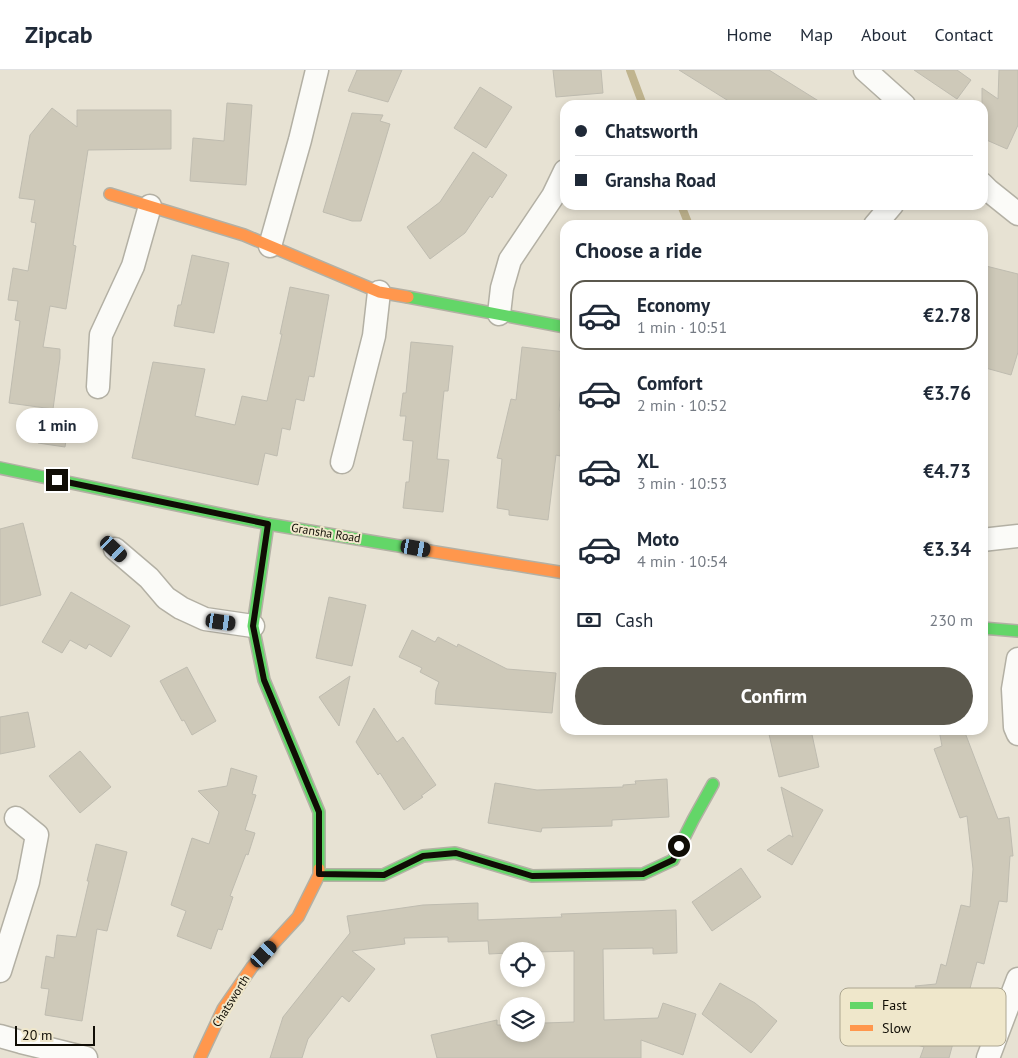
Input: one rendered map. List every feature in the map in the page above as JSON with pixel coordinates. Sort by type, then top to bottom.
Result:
[{"type":"street","points":[[270,246],[300,140],[316,70]]},
{"type":"street","points":[[865,70],[898,100]]},
{"type":"street","points":[[498,314],[502,288],[510,260],[560,181]]},
{"type":"street","points":[[988,190],[1017,210]]},
{"type":"street","points":[[110,194],[244,235],[379,292],[560,326]]},
{"type":"street","points":[[98,387],[102,335],[133,266],[150,206]]},
{"type":"street","points":[[879,220],[888,210]]},
{"type":"street","points":[[342,462],[374,336],[379,292]]},
{"type":"street","name":"Gransha Road","points":[[0,468],[268,524],[560,572]]},
{"type":"street","name":"Chatsworth","points":[[200,1058],[224,1009],[252,967],[298,917],[319,874],[319,812],[264,680],[253,626],[268,524]]},
{"type":"street","points":[[988,539],[1018,536]]},
{"type":"street","points":[[114,549],[148,578],[166,598],[181,608],[205,619],[253,626]]},
{"type":"street","points":[[988,628],[1018,631]]},
{"type":"street","points":[[1017,729],[1013,689],[1018,659]]},
{"type":"street","points":[[319,874],[384,875],[423,856],[456,853],[532,876],[643,874],[673,860],[692,820],[713,784]]},
{"type":"street","points":[[0,971],[28,882],[37,835],[16,818]]},
{"type":"street","points":[[1006,1010],[1018,978]]},
{"type":"street","points":[[0,1036],[86,1058]]},
{"type":"street","points":[[988,1058],[992,1046]]},
{"type":"building","points":[[357,70],[402,70],[388,102],[348,91]]},
{"type":"building","points":[[553,70],[601,70],[603,93],[556,97]]},
{"type":"building","points":[[679,70],[769,70],[817,100],[727,100]]},
{"type":"building","points":[[914,70],[957,70],[971,80],[957,99]]},
{"type":"building","points":[[999,70],[1018,70],[1018,125],[1007,149],[988,141],[988,100],[982,100],[982,88],[998,99]]},
{"type":"building","points":[[480,87],[512,107],[486,148],[454,128]]},
{"type":"building","points":[[227,103],[252,105],[246,185],[190,181],[193,138],[224,141]]},
{"type":"building","points":[[52,108],[77,127],[77,110],[171,110],[171,149],[88,150],[73,245],[76,246],[66,309],[50,306],[43,347],[60,349],[53,409],[9,403],[20,321],[15,320],[18,301],[8,300],[13,268],[28,271],[36,223],[31,222],[35,200],[19,198],[30,135]]},
{"type":"building","points":[[352,113],[383,115],[380,121],[390,124],[361,221],[352,221],[323,212]]},
{"type":"building","points":[[473,152],[507,175],[465,233],[430,259],[407,227],[440,202]]},
{"type":"building","points":[[192,255],[229,263],[214,333],[174,326],[178,305],[181,305]]},
{"type":"building","points":[[988,266],[1018,274],[1018,352],[1011,375],[988,369]]},
{"type":"building","points":[[290,287],[329,295],[314,377],[309,376],[304,401],[296,399],[290,430],[282,428],[277,456],[265,453],[258,485],[132,458],[153,362],[205,369],[195,416],[235,425],[242,396],[267,401]]},
{"type":"building","points":[[411,342],[453,346],[448,391],[444,391],[437,459],[449,460],[443,512],[403,508],[406,482],[409,482],[413,441],[403,440],[406,416],[400,416],[403,393],[406,393]]},
{"type":"building","points":[[522,347],[560,351],[560,456],[556,455],[548,520],[509,515],[509,510],[497,508],[502,459],[497,458],[511,399],[516,400]]},
{"type":"building","points":[[41,418],[69,421],[65,447],[38,443]]},
{"type":"building","points":[[23,523],[41,595],[0,606],[0,529]]},
{"type":"building","points":[[71,592],[130,626],[111,657],[89,644],[86,649],[70,640],[62,653],[42,642]]},
{"type":"building","points":[[329,597],[366,605],[352,666],[316,658]]},
{"type":"building","points":[[412,630],[435,642],[438,637],[457,647],[458,644],[507,669],[556,673],[552,713],[435,704],[436,690],[439,682],[420,672],[422,668],[399,657]]},
{"type":"building","points":[[187,667],[216,721],[192,735],[160,681]]},
{"type":"building","points":[[350,676],[339,726],[319,697]]},
{"type":"building","points":[[374,708],[397,742],[403,737],[436,785],[404,810],[380,773],[378,775],[356,742]]},
{"type":"building","points":[[28,712],[35,747],[0,754],[0,717]]},
{"type":"building","points":[[769,735],[812,735],[819,767],[779,777]]},
{"type":"building","points":[[940,735],[966,735],[998,819],[1009,817],[1013,856],[1010,856],[1007,902],[999,901],[984,964],[977,962],[970,988],[916,988],[915,986],[936,984],[941,964],[946,966],[961,905],[970,907],[973,869],[967,816],[960,818],[934,749],[942,746]]},
{"type":"building","points":[[80,751],[111,787],[80,813],[49,776]]},
{"type":"building","points":[[231,768],[257,776],[252,794],[256,795],[245,830],[255,833],[248,855],[246,854],[230,896],[233,897],[222,930],[218,929],[211,949],[177,936],[186,911],[171,905],[192,838],[209,844],[219,812],[198,791],[227,786]]},
{"type":"building","points":[[667,779],[669,817],[612,820],[612,826],[542,828],[541,832],[488,823],[495,783],[537,790],[623,787],[623,785],[636,784],[635,781]]},
{"type":"building","points":[[781,787],[823,810],[792,865],[767,850],[789,835],[793,837]]},
{"type":"building","points":[[96,844],[127,852],[107,931],[97,929],[82,1021],[45,1015],[49,989],[41,988],[46,956],[54,958],[57,935],[76,937]]},
{"type":"building","points":[[741,868],[761,897],[712,931],[692,902]]},
{"type":"building","points":[[478,903],[478,920],[562,917],[561,914],[676,910],[677,953],[653,954],[653,948],[603,949],[604,1020],[658,1018],[663,1003],[696,1014],[683,1055],[641,1040],[641,1058],[437,1058],[431,1035],[497,1020],[497,1025],[500,1025],[500,1042],[545,1042],[545,1023],[574,1022],[574,951],[545,952],[545,942],[500,942],[500,953],[489,954],[488,941],[448,942],[448,937],[404,938],[405,944],[352,951],[375,969],[349,1002],[342,996],[308,1039],[302,1058],[270,1058],[283,1017],[350,933],[347,916],[423,905]]},
{"type":"building","points":[[720,983],[755,1003],[777,1021],[751,1053],[702,1014]]},
{"type":"building","points":[[921,1046],[952,1046],[949,1058],[920,1058],[924,1047]]},
{"type":"waterway","points":[[630,70],[641,100]]},
{"type":"waterway","points":[[683,210],[687,220]]},
{"type":"traffic: fast","points":[[408,297],[560,326]]},
{"type":"traffic: fast","points":[[0,468],[268,524],[429,551]]},
{"type":"traffic: fast","points":[[268,524],[253,626],[264,680],[319,812],[319,869]]},
{"type":"traffic: fast","points":[[988,628],[1018,631]]},
{"type":"traffic: fast","points":[[319,875],[383,875],[423,856],[455,853],[532,876],[643,874],[673,860],[713,784]]},
{"type":"traffic: slow","points":[[110,194],[244,235],[379,292],[408,297]]},
{"type":"traffic: slow","points":[[429,551],[560,572]]},
{"type":"traffic: slow","points":[[200,1058],[223,1009],[252,967],[298,917],[319,875],[319,869]]},
{"type":"route","points":[[57,480],[268,524],[253,626],[264,680],[319,812],[319,874],[384,875],[423,856],[456,853],[532,876],[643,874],[673,860],[679,846]]}]
